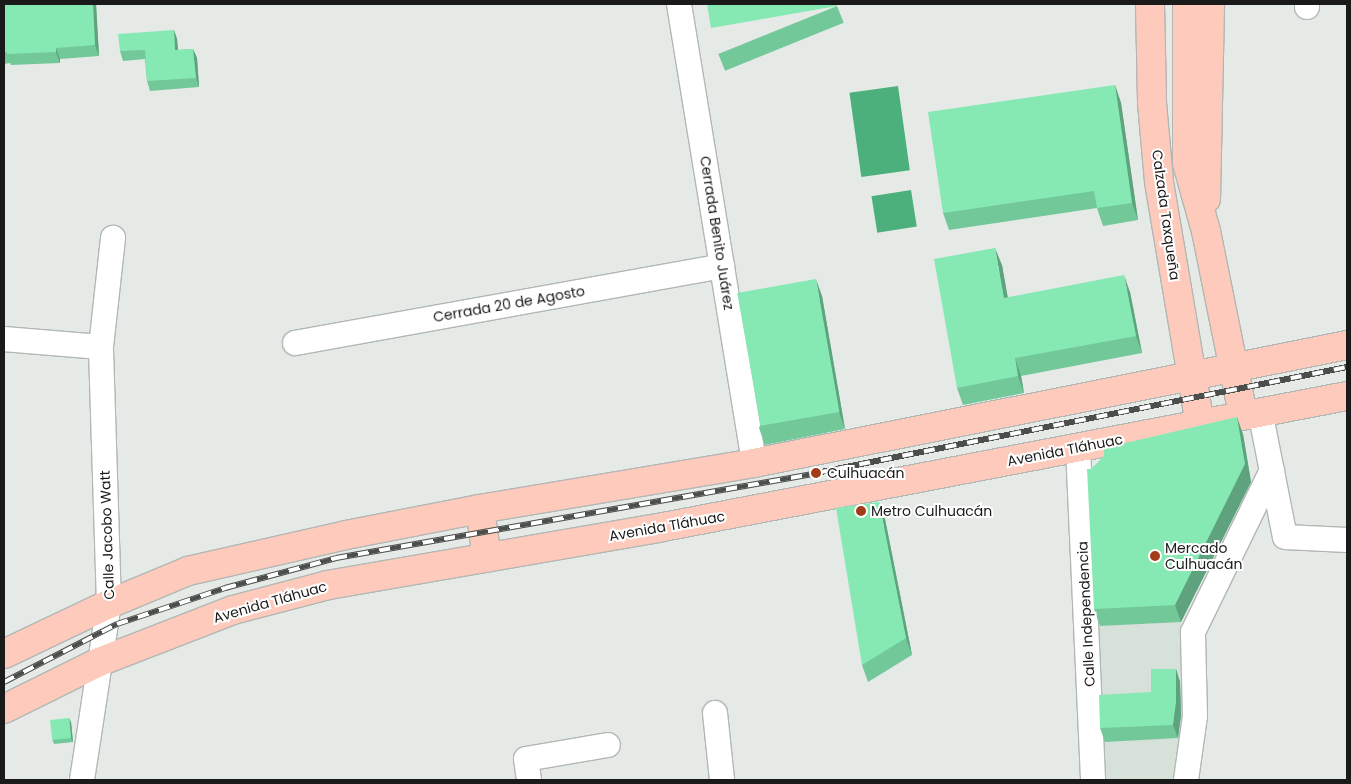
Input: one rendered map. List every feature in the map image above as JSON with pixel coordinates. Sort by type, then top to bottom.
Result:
[{"type":"main road","name":"Calzada Taxqueña","points":[[1150,4],[1152,103],[1159,182],[1200,424]]},
{"type":"main road","name":"Calzada Taxqueña","points":[[1187,4],[1187,163],[1206,231],[1234,368],[1251,413]]},
{"type":"main road","name":"Calzada Taxqueña","points":[[1206,231],[1210,4]]},
{"type":"main road","points":[[4,654],[109,604],[188,571],[346,535],[480,509],[754,463],[1347,345]]},
{"type":"main road","name":"Avenida Tláhuac","points":[[4,709],[99,662],[233,610],[328,585],[658,528],[1347,396]]},
{"type":"main road","points":[[480,509],[487,558]]},
{"type":"street","name":"Cerrada Benito Juárez","points":[[678,4],[754,463]]},
{"type":"street","name":"Calle Jacobo Watt","points":[[82,780],[109,604],[101,347],[113,238]]},
{"type":"street","name":"Cerrada 20 de Agosto","points":[[295,343],[722,266]]},
{"type":"street","points":[[4,339],[101,347]]},
{"type":"street","points":[[1251,413],[1272,470],[1285,537],[1347,540]]},
{"type":"street","name":"Calle Independencia","points":[[1078,448],[1093,780]]},
{"type":"street","points":[[1186,780],[1195,716],[1193,632],[1272,470]]},
{"type":"street","points":[[715,713],[722,780]]},
{"type":"street","points":[[529,780],[526,759],[608,745]]},
{"type":"shaded area","points":[[898,86],[910,170],[861,177],[849,93]]},
{"type":"shaded area","points":[[911,190],[917,227],[877,233],[871,196]]},
{"type":"shaded area","points":[[1181,622],[1186,723],[1175,780],[1106,780],[1096,626]]},
{"type":"building","points":[[4,4],[93,4],[95,45],[56,48],[56,52],[7,54],[7,52],[4,52]]},
{"type":"building","points":[[707,4],[836,4],[837,6],[711,28]]},
{"type":"building","points":[[174,30],[175,50],[193,49],[196,78],[147,81],[145,50],[120,51],[118,34]]},
{"type":"building","points":[[1115,85],[1132,203],[1097,208],[1094,191],[943,213],[928,112]]},
{"type":"building","points":[[995,248],[1004,298],[1124,275],[1136,336],[1015,358],[1018,376],[957,388],[934,259]]},
{"type":"building","points":[[816,279],[839,412],[761,426],[737,293]]},
{"type":"building","name":"Mercado Culhuacán","points":[[1237,417],[1245,464],[1175,605],[1094,609],[1087,469],[1091,469],[1104,456],[1104,448]]},
{"type":"building","points":[[879,502],[906,638],[862,665],[836,508]]},
{"type":"building","points":[[1151,669],[1176,669],[1176,702],[1173,725],[1100,728],[1099,695],[1151,692]]},
{"type":"building","points":[[69,718],[71,738],[52,740],[50,720]]},
{"type":"railway","points":[[4,682],[117,624],[225,588],[336,558],[816,473],[1347,367]]},
{"type":"place","name":"Culhuacán","points":[[816,473]]},
{"type":"place","name":"Metro Culhuacán","points":[[861,511]]},
{"type":"place","name":"Mercado Culhuacán","points":[[1155,556]]}]
